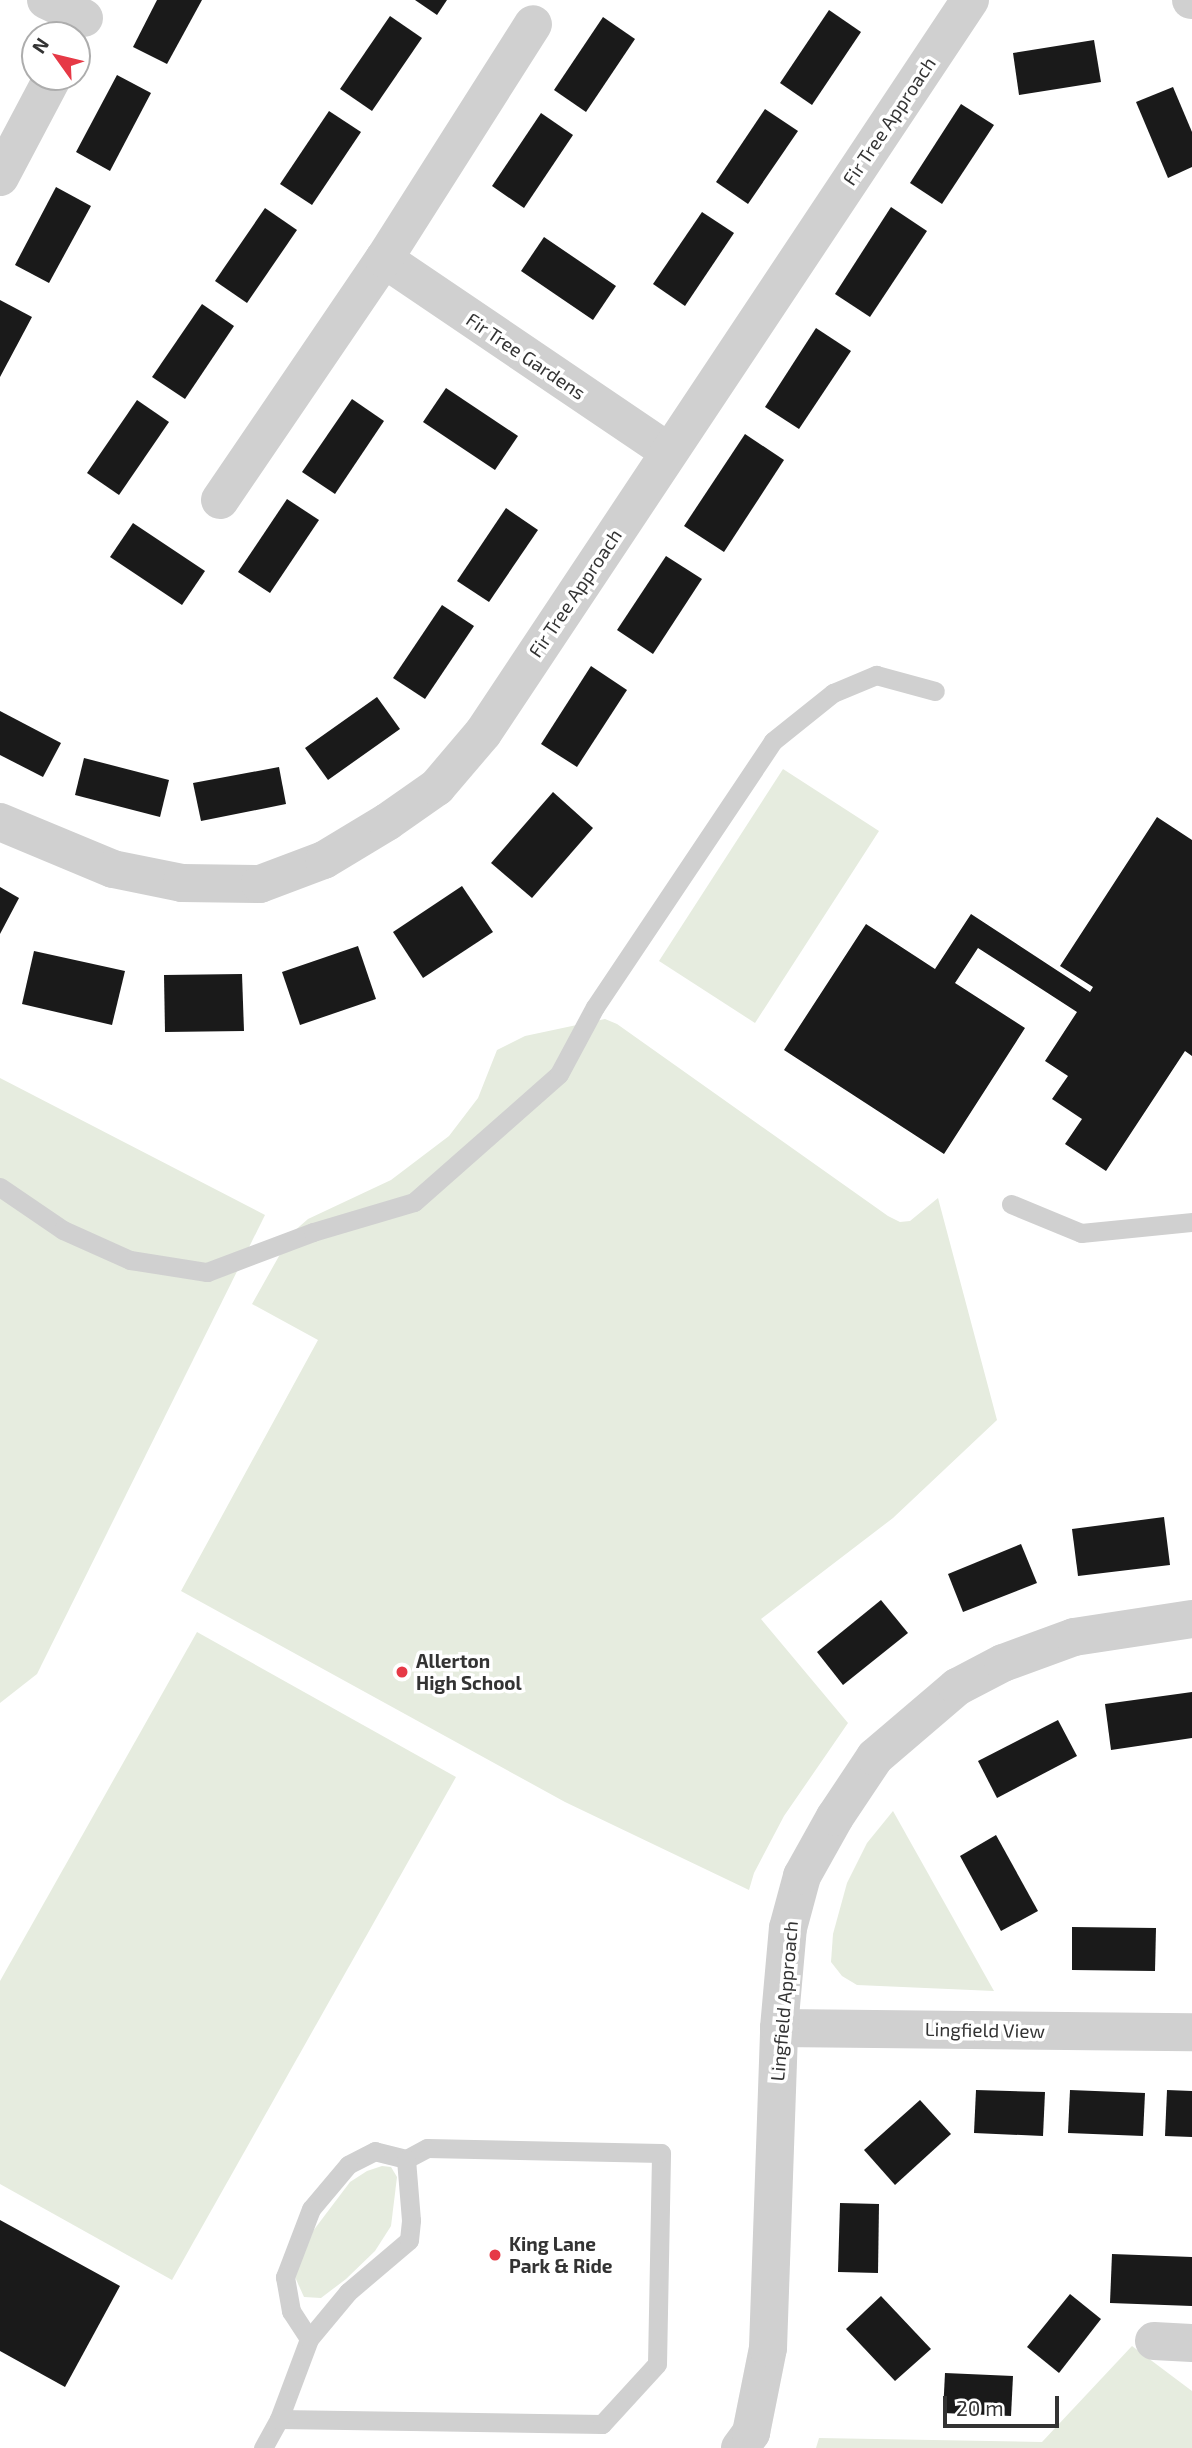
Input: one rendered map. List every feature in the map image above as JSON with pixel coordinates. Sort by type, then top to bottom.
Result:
[{"type":"street","points":[[46,0],[84,18]]},
{"type":"street","name":"Fir Tree Approach","points":[[0,822],[113,869],[182,883],[260,884],[324,860],[387,822],[437,787],[475,742],[970,0]]},
{"type":"street","points":[[220,500],[384,259],[533,24]]},
{"type":"street","points":[[0,177],[46,91]]},
{"type":"street","name":"Fir Tree Gardens","points":[[384,259],[669,452]]},
{"type":"street","name":"Lingfield Approach","points":[[740,2448],[751,2433],[768,2348],[779,2028],[788,1928],[802,1876],[835,1817],[874,1757],[957,1687],[1003,1663],[1074,1637],[1192,1619]]},
{"type":"street","name":"Lingfield View","points":[[779,2028],[1192,2032]]},
{"type":"street","points":[[1154,2342],[1192,2343]]},
{"type":"lane","points":[[0,1187],[63,1230],[130,1261],[207,1272],[313,1232],[414,1202],[559,1074],[595,1007],[773,741],[833,693],[876,676],[935,691]]},
{"type":"lane","points":[[1011,1204],[1081,1233],[1192,1222]]},
{"type":"lane","points":[[279,2419],[602,2424],[657,2364],[662,2153],[427,2148],[406,2159],[374,2151],[348,2165],[311,2210],[285,2277],[290,2311],[309,2339]]},
{"type":"lane","points":[[264,2448],[279,2419],[309,2339],[348,2292],[409,2240],[411,2220],[406,2159]]},
{"type":"lane","points":[[279,2419],[281,2448]]},
{"type":"shaded area","points":[[783,769],[879,831],[755,1023],[659,961]]},
{"type":"shaded area","points":[[605,1019],[617,1024],[888,1216],[900,1222],[910,1221],[938,1198],[997,1420],[893,1518],[761,1619],[848,1723],[784,1816],[754,1873],[749,1890],[565,1802],[181,1591],[318,1340],[252,1304],[292,1233],[308,1219],[391,1180],[449,1136],[478,1098],[497,1050],[525,1036]]},
{"type":"shaded area","points":[[0,1078],[265,1215],[37,1674],[0,1703]]},
{"type":"shaded area","points":[[197,1632],[456,1777],[172,2280],[0,2184],[0,1981]]},
{"type":"shaded area","points":[[893,1811],[994,1991],[857,1985],[842,1976],[831,1962],[833,1934],[847,1883],[867,1843]]},
{"type":"shaded area","points":[[382,2166],[391,2167],[397,2177],[391,2226],[375,2251],[346,2279],[321,2298],[304,2297],[295,2277],[313,2231],[350,2182],[367,2171]]},
{"type":"shaded area","points":[[1132,2346],[1192,2391],[1192,2448],[816,2448],[819,2438],[1042,2442]]},
{"type":"building","points":[[157,0],[202,0],[167,64],[133,47]]},
{"type":"building","points":[[415,0],[447,0],[437,15]]},
{"type":"building","points":[[829,10],[861,32],[812,105],[780,83]]},
{"type":"building","points":[[390,16],[422,38],[372,111],[340,89]]},
{"type":"building","points":[[603,17],[635,39],[586,112],[554,90]]},
{"type":"building","points":[[1094,40],[1101,82],[1019,95],[1013,53]]},
{"type":"building","points":[[117,75],[151,93],[110,171],[76,152]]},
{"type":"building","points":[[1173,87],[1192,132],[1192,167],[1168,178],[1136,102]]},
{"type":"building","points":[[961,104],[994,125],[942,204],[910,183]]},
{"type":"building","points":[[765,109],[798,131],[748,204],[716,182]]},
{"type":"building","points":[[329,111],[361,132],[312,205],[280,184]]},
{"type":"building","points":[[541,113],[573,135],[524,208],[492,186]]},
{"type":"building","points":[[56,187],[91,206],[49,283],[15,265]]},
{"type":"building","points":[[891,207],[927,231],[870,317],[835,294]]},
{"type":"building","points":[[265,208],[297,230],[247,303],[215,281]]},
{"type":"building","points":[[702,212],[734,233],[685,306],[653,284]]},
{"type":"building","points":[[544,237],[616,286],[593,320],[521,271]]},
{"type":"building","points":[[0,300],[32,317],[0,377]]},
{"type":"building","points":[[202,304],[234,326],[185,399],[152,377]]},
{"type":"building","points":[[816,328],[851,351],[799,429],[765,407]]},
{"type":"building","points":[[446,388],[518,436],[495,470],[423,422]]},
{"type":"building","points":[[352,399],[384,421],[335,494],[302,472]]},
{"type":"building","points":[[137,400],[169,422],[119,495],[87,473]]},
{"type":"building","points":[[745,434],[784,460],[724,552],[684,526]]},
{"type":"building","points":[[287,499],[319,520],[270,593],[238,572]]},
{"type":"building","points":[[506,508],[538,530],[489,602],[457,581]]},
{"type":"building","points":[[133,523],[205,571],[182,605],[110,557]]},
{"type":"building","points":[[666,556],[702,579],[653,654],[617,630]]},
{"type":"building","points":[[442,605],[474,626],[425,699],[393,678]]},
{"type":"building","points":[[591,666],[627,690],[577,767],[541,744]]},
{"type":"building","points":[[377,697],[400,729],[328,780],[305,748]]},
{"type":"building","points":[[0,711],[61,743],[43,777],[0,755]]},
{"type":"building","points":[[84,758],[169,780],[160,817],[75,795]]},
{"type":"building","points":[[279,767],[286,804],[201,821],[193,783]]},
{"type":"building","points":[[553,792],[593,828],[532,898],[491,863]]},
{"type":"building","points":[[1157,817],[1192,840],[1192,1056],[1185,1051],[1106,1171],[1065,1144],[1082,1119],[1052,1099],[1068,1076],[1045,1061],[1077,1012],[978,948],[955,983],[1025,1028],[944,1154],[784,1050],[866,924],[935,969],[971,914],[1090,992],[1093,987],[1060,966]]},
{"type":"building","points":[[462,886],[493,932],[423,978],[393,932]]},
{"type":"building","points":[[0,887],[19,898],[0,934]]},
{"type":"building","points":[[358,946],[376,999],[300,1025],[282,972]]},
{"type":"building","points":[[34,951],[125,971],[112,1025],[22,1004]]},
{"type":"building","points":[[242,974],[244,1031],[165,1032],[164,975]]},
{"type":"building","points":[[1164,1517],[1170,1565],[1078,1576],[1072,1529]]},
{"type":"building","points":[[1021,1544],[1037,1583],[963,1612],[948,1574]]},
{"type":"building","points":[[881,1600],[908,1633],[843,1685],[817,1652]]},
{"type":"building","points":[[1192,1692],[1192,1738],[1111,1750],[1105,1704]]},
{"type":"building","points":[[1058,1720],[1077,1756],[997,1798],[978,1761]]},
{"type":"building","points":[[996,1835],[1038,1911],[1001,1931],[960,1856]]},
{"type":"building","points":[[1072,1927],[1156,1928],[1155,1971],[1072,1970]]},
{"type":"building","points":[[976,2090],[1045,2092],[1043,2136],[974,2133]]},
{"type":"building","points":[[1070,2090],[1145,2093],[1143,2136],[1068,2133]]},
{"type":"building","points":[[1167,2090],[1192,2091],[1192,2137],[1165,2136]]},
{"type":"building","points":[[920,2100],[951,2134],[895,2185],[864,2150]]},
{"type":"building","points":[[840,2203],[879,2204],[878,2273],[838,2272]]},
{"type":"building","points":[[0,2220],[120,2286],[65,2387],[0,2351]]},
{"type":"building","points":[[1112,2254],[1192,2257],[1192,2306],[1110,2303]]},
{"type":"building","points":[[1070,2294],[1101,2319],[1059,2373],[1027,2347]]},
{"type":"building","points":[[881,2296],[931,2349],[895,2381],[846,2329]]},
{"type":"building","points":[[945,2373],[1013,2376],[1011,2416],[943,2413]]},
{"type":"place","name":"Allerton High School","points":[[402,1672]]},
{"type":"place","name":"King Lane Park & Ride","points":[[495,2255]]}]
